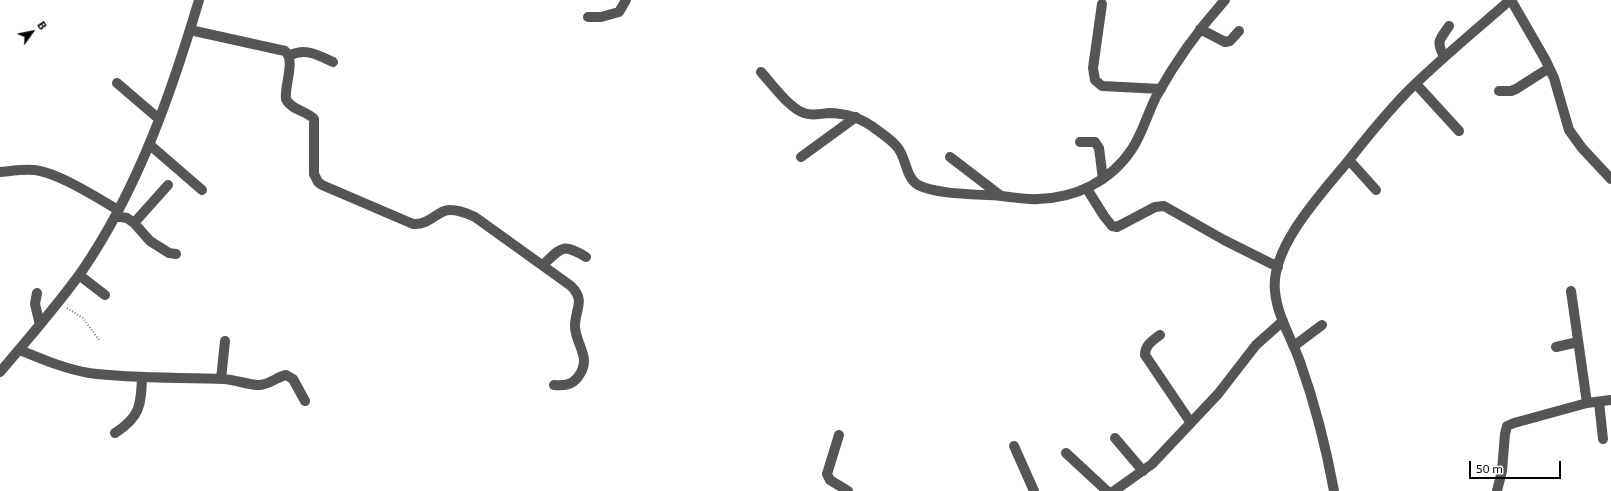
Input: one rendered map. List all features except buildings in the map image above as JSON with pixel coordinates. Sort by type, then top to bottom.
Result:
[{"type":"street","points":[[0,372],[20,350],[79,275],[117,213],[150,144],[200,0]]},
{"type":"street","points":[[588,18],[601,17],[619,12],[626,0]]},
{"type":"street","points":[[761,72],[788,101],[804,113],[843,113],[867,122],[892,141],[898,148],[911,178],[917,184],[936,190],[1037,199],[1062,196],[1087,189],[1115,169],[1132,148],[1161,89],[1200,29],[1226,0]]},
{"type":"street","points":[[1334,491],[1319,422],[1306,379],[1277,303],[1274,290],[1275,278],[1281,256],[1296,227],[1370,134],[1416,84],[1444,57],[1510,0],[1550,68],[1559,93],[1569,130],[1582,148],[1611,179]]},
{"type":"street","points":[[1102,4],[1093,68],[1096,80],[1102,86],[1161,89]]},
{"type":"street","points":[[1444,57],[1438,45],[1439,40],[1449,26]]},
{"type":"street","points":[[1200,29],[1225,42],[1230,41],[1239,31]]},
{"type":"street","points":[[190,30],[285,51],[289,56],[290,61],[286,99],[289,104],[310,116],[314,120],[314,174],[318,182],[325,188],[413,224],[424,224],[441,213],[449,210],[476,217],[543,264],[571,286],[579,297],[579,306],[575,326],[584,357],[584,366],[576,380],[568,385],[554,385]]},
{"type":"street","points":[[289,56],[295,52],[307,52],[333,62]]},
{"type":"street","points":[[1499,91],[1511,91],[1516,89],[1550,68]]},
{"type":"street","points":[[117,83],[159,119]]},
{"type":"street","points":[[1416,84],[1459,130]]},
{"type":"street","points":[[801,157],[856,117]]},
{"type":"street","points":[[1080,142],[1095,142],[1098,148],[1103,179]]},
{"type":"street","points":[[150,144],[202,190]]},
{"type":"street","points":[[950,157],[1001,196]]},
{"type":"street","points":[[1349,160],[1376,190]]},
{"type":"street","points":[[0,172],[35,170],[49,174],[81,188],[134,223],[150,241],[169,253],[176,254]]},
{"type":"street","points":[[134,223],[168,186]]},
{"type":"street","points":[[1087,189],[1112,226],[1117,227],[1155,207],[1164,206],[1224,240],[1278,267]]},
{"type":"street","points":[[543,264],[558,250],[564,248],[570,248],[586,257]]},
{"type":"street","points":[[79,275],[105,295]]},
{"type":"street","points":[[1571,290],[1587,403]]},
{"type":"street","points":[[37,293],[35,304],[40,325]]},
{"type":"street","points":[[1114,491],[1152,464],[1218,394],[1256,345],[1283,321]]},
{"type":"street","points":[[1294,346],[1322,324]]},
{"type":"street","points":[[1160,336],[1150,342],[1145,349],[1145,355],[1191,423]]},
{"type":"street","points":[[221,379],[225,341]]},
{"type":"street","points":[[1556,348],[1578,342]]},
{"type":"street","points":[[20,350],[48,361],[78,370],[142,377],[236,380],[258,385],[268,384],[286,375],[293,379],[306,401]]},
{"type":"street","points":[[115,434],[129,424],[139,410],[142,377]]},
{"type":"street","points":[[1497,491],[1502,471],[1507,426],[1587,403],[1611,400]]},
{"type":"street","points":[[1599,402],[1603,439]]},
{"type":"street","points":[[839,436],[827,474],[830,480],[848,491]]},
{"type":"street","points":[[1115,438],[1143,471]]},
{"type":"street","points":[[1014,446],[1034,491]]},
{"type":"street","points":[[1066,453],[1107,491]]},
{"type":"path","points":[[57,303],[83,318],[99,340]]}]
